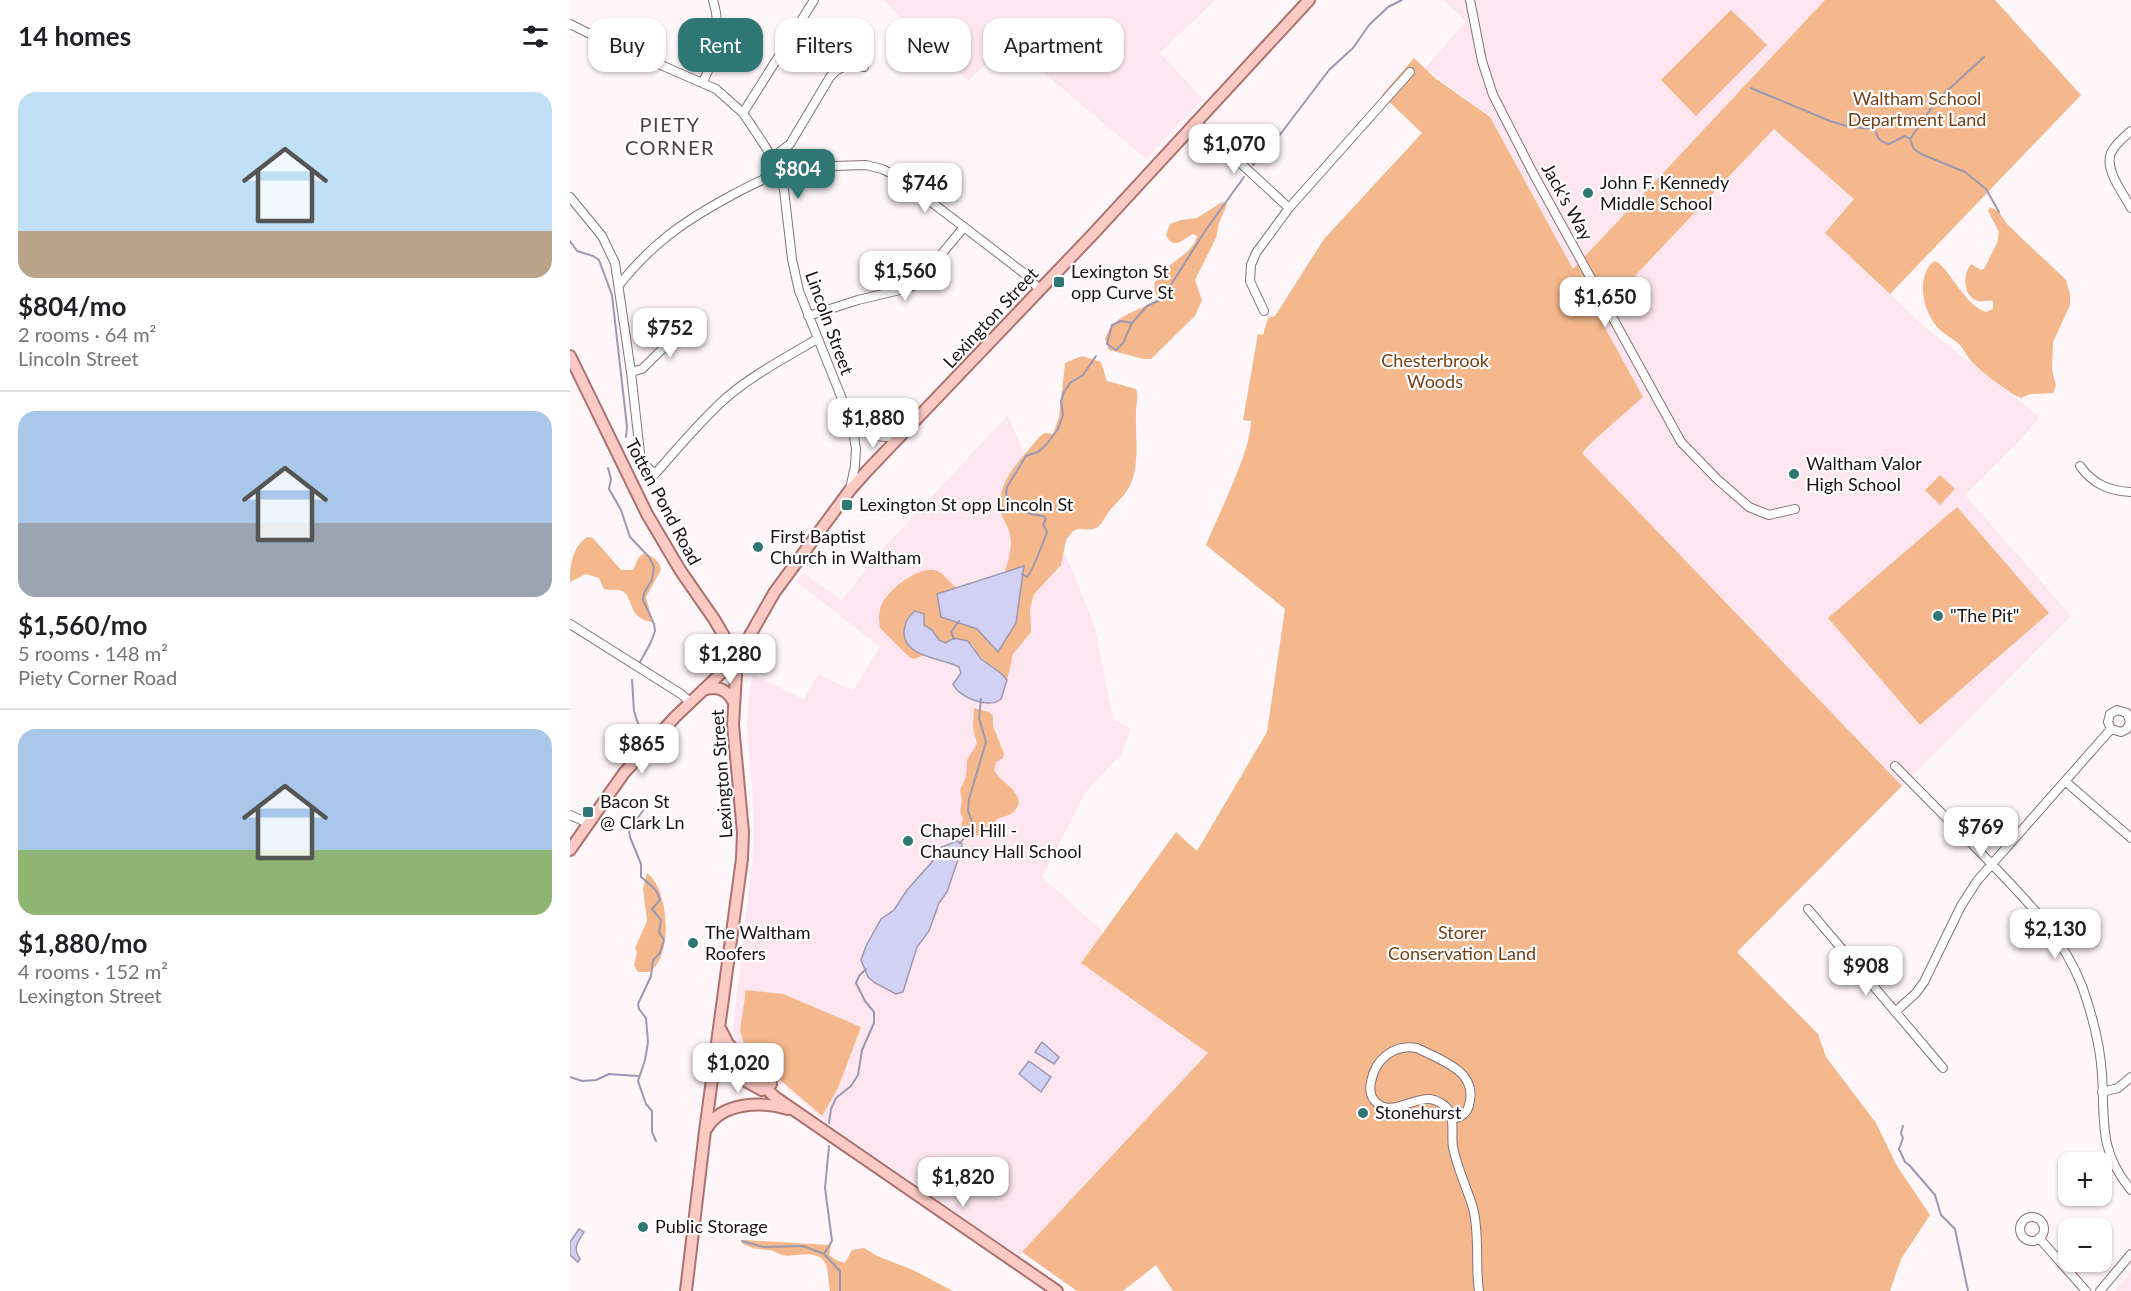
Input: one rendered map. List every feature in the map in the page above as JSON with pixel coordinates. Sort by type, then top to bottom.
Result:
[{"type":"main road","name":"Lexington Street","points":[[686,1291],[743,845],[733,740],[736,658],[774,593],[850,490],[1197,123],[1309,0]]},
{"type":"main road","name":"Totten Pond Road","points":[[570,356],[644,509],[736,658]]},
{"type":"main road","points":[[570,850],[624,773],[690,702],[736,658]]},
{"type":"main road","points":[[703,690],[712,687],[721,689],[729,694],[734,703]]},
{"type":"main road","points":[[720,1028],[728,1044],[813,1123]]},
{"type":"main road","points":[[715,1064],[730,1064],[740,1068],[775,1097],[1057,1291]]},
{"type":"main road","points":[[705,1131],[713,1119],[721,1114],[749,1106],[772,1105],[801,1114]]},
{"type":"street","points":[[703,82],[717,45],[718,28],[713,0]]},
{"type":"street","points":[[742,113],[814,0]]},
{"type":"street","name":"Jack's Way","points":[[1470,0],[1482,61],[1493,95],[1682,442],[1717,479],[1749,507],[1769,515],[1795,509]]},
{"type":"street","name":"Lincoln Street","points":[[570,24],[716,89],[742,113],[774,161],[783,186],[795,275],[808,316],[852,424],[856,449],[850,490]]},
{"type":"street","points":[[774,161],[790,144],[833,72]]},
{"type":"street","points":[[1264,311],[1250,281],[1251,265],[1256,253],[1289,208],[1410,72]]},
{"type":"street","points":[[1197,123],[1289,208]]},
{"type":"street","points":[[2131,131],[2116,146],[2110,159],[2111,169],[2131,208]]},
{"type":"street","points":[[774,161],[800,167],[853,164],[882,169],[898,177],[964,227],[1025,274],[1040,290]]},
{"type":"street","points":[[783,186],[800,167]]},
{"type":"street","points":[[619,285],[658,242],[689,219],[754,183],[779,173]]},
{"type":"street","points":[[570,197],[602,236],[615,263],[640,453],[645,464],[655,474],[707,415],[729,395],[817,339]]},
{"type":"street","points":[[808,316],[915,285],[964,227]]},
{"type":"street","points":[[631,372],[642,369],[680,332],[698,319]]},
{"type":"street","points":[[852,424],[871,436],[880,438],[903,434]]},
{"type":"street","points":[[2080,466],[2087,476],[2097,483],[2108,488],[2131,492]]},
{"type":"street","points":[[570,624],[681,694],[690,702]]},
{"type":"street","points":[[1895,1012],[1916,993],[1924,982],[1961,906],[1977,881],[2111,729]]},
{"type":"street","points":[[1895,766],[2041,916],[2061,945],[2073,967],[2096,1033],[2100,1058],[2102,1120],[2106,1142],[2115,1167],[2131,1190]]},
{"type":"street","points":[[2066,782],[2131,838]]},
{"type":"street","points":[[570,815],[588,823]]},
{"type":"street","points":[[1809,909],[1943,1068]]},
{"type":"street","points":[[1452,1119],[1460,1118],[1469,1106],[1470,1088],[1463,1073],[1417,1047],[1397,1048],[1378,1063],[1373,1075],[1371,1092],[1373,1100],[1389,1108],[1429,1099],[1445,1106],[1452,1119],[1451,1134],[1454,1150],[1473,1208],[1476,1226],[1479,1291]]},
{"type":"street","points":[[2102,1092],[2118,1088],[2131,1077]]},
{"type":"street","points":[[2039,1238],[2086,1291]]},
{"type":"street","points":[[2100,1291],[2131,1254]]},
{"type":"shaded area","points":[[883,0],[1215,0],[1160,53],[1203,99],[1146,159],[1043,72],[1124,72],[1124,18],[983,18],[983,67],[968,81],[959,72],[971,72],[971,18],[902,18]]},
{"type":"shaded area","name":"John F. Kennedy Middle School","points":[[1443,0],[1825,0],[1573,269],[1490,117],[1425,68],[1466,21]]},
{"type":"shaded area","name":"Waltham Valor High School","points":[[1775,129],[1854,199],[1825,233],[1927,329],[2040,417],[1965,495],[2071,616],[1902,786],[1582,454],[1593,441],[1642,397],[1598,315]]},
{"type":"shaded area","name":"Chapel Hill - Chauncy Hall School","points":[[1008,415],[1094,624],[1113,720],[1131,728],[1121,754],[1085,793],[1042,877],[1103,932],[1081,963],[1208,1053],[1019,1256],[822,1119],[743,1049],[733,1029],[754,848],[754,813],[747,726],[753,674],[804,700],[818,674],[853,691],[880,647],[796,581],[803,573],[842,600],[880,552]]},
{"type":"shaded area","points":[[2131,1272],[2131,1291],[2115,1291]]},
{"type":"green space","name":"Storer Conservation Land","points":[[1825,0],[1995,0],[2081,95],[1890,294],[1825,233],[1854,199],[1774,129],[1598,315],[1643,397],[1582,453],[1902,786],[1737,952],[1818,1034],[1826,1057],[1876,1123],[1897,1166],[1930,1215],[1901,1259],[1890,1291],[1173,1291],[1156,1265],[1123,1291],[1077,1291],[1022,1252],[1208,1053],[1081,963],[1176,832],[1197,851],[1267,732],[1285,609],[1206,545],[1240,466],[1250,434],[1251,421],[1243,420],[1258,334],[1263,335],[1268,318],[1275,316],[1324,239],[1422,133],[1382,95],[1414,58],[1435,78],[1490,117],[1573,269]]},
{"type":"green space","points":[[1731,10],[1767,45],[1696,116],[1661,80]]},
{"type":"green space","points":[[1222,202],[1227,204],[1216,238],[1195,280],[1202,300],[1195,316],[1151,359],[1109,350],[1105,339],[1108,331],[1125,316],[1158,298],[1154,289],[1156,280],[1193,245],[1197,236],[1193,234],[1175,243],[1169,240],[1166,235],[1170,224],[1197,218]]},
{"type":"green space","points":[[1990,207],[1999,212],[2007,224],[2066,280],[2070,305],[2053,342],[2052,370],[2056,386],[2053,393],[2030,394],[2021,398],[2014,395],[1971,361],[1960,345],[1938,328],[1928,313],[1923,294],[1924,276],[1934,261],[1945,269],[1970,302],[1986,312],[1993,309],[1993,301],[1978,301],[1969,295],[1965,279],[1971,264],[1981,270],[1984,269],[1997,243],[1999,232],[1988,211]]},
{"type":"green space","points":[[1082,356],[1101,362],[1107,381],[1136,389],[1136,455],[1130,486],[1099,526],[1073,531],[1066,540],[1061,565],[1034,594],[1030,608],[1031,632],[1013,654],[1007,680],[980,656],[972,644],[951,639],[945,643],[939,640],[924,625],[924,617],[904,633],[908,644],[924,655],[914,659],[909,657],[880,628],[879,613],[882,604],[904,580],[927,570],[938,571],[960,589],[979,585],[1004,574],[1011,545],[1010,534],[1000,510],[1000,496],[1003,487],[1013,468],[1040,436],[1045,433],[1053,434],[1059,417],[1065,363]]},
{"type":"green space","points":[[1940,475],[1955,489],[1940,505],[1925,490]]},
{"type":"green space","name":"\"The Pit\"","points":[[1957,507],[2049,613],[1920,725],[1828,618]]},
{"type":"green space","points":[[587,537],[593,538],[621,570],[633,570],[639,557],[643,554],[657,561],[661,570],[646,597],[653,622],[635,613],[624,592],[604,589],[599,578],[586,574],[570,582],[573,557],[578,546]]},
{"type":"green space","points":[[974,708],[989,712],[993,716],[993,726],[1004,754],[1003,758],[996,762],[994,770],[1012,789],[1019,803],[1013,813],[997,819],[987,832],[972,837],[961,828],[963,818],[960,812],[962,800],[960,790],[966,777],[967,760],[977,744],[973,727]]},
{"type":"green space","points":[[647,873],[660,893],[664,907],[665,938],[657,964],[649,972],[638,972],[634,965],[637,952],[635,948],[647,921],[643,889]]},
{"type":"green space","points":[[746,990],[783,994],[861,1027],[838,1088],[822,1116],[746,1050],[740,1031]]},
{"type":"green space","points":[[744,1240],[829,1245],[831,1246],[829,1255],[845,1263],[852,1250],[864,1248],[953,1291],[830,1291],[825,1262],[818,1257],[808,1254],[782,1255],[772,1250],[748,1246],[742,1243]]},
{"type":"water","points":[[1024,566],[1016,623],[998,652],[977,629],[941,617],[937,594]]},
{"type":"water","points":[[915,611],[924,614],[924,625],[932,630],[939,640],[945,643],[954,638],[968,641],[981,659],[1002,674],[1007,680],[1001,699],[989,703],[961,694],[953,684],[961,673],[959,667],[924,655],[909,646],[905,640],[904,628]]},
{"type":"water","points":[[957,841],[962,844],[962,848],[947,892],[939,903],[929,931],[917,947],[903,992],[896,994],[868,977],[861,960],[866,946],[881,919],[894,910],[907,890],[932,862],[939,848]]},
{"type":"water","points":[[1042,1042],[1059,1057],[1054,1064],[1035,1052]]},
{"type":"water","points":[[1029,1061],[1051,1077],[1041,1092],[1019,1074]]},
{"type":"water","points":[[579,1229],[584,1232],[576,1248],[580,1259],[578,1262],[570,1255],[570,1242]]},
{"type":"waterway","points":[[1253,165],[1282,132],[1329,70],[1353,48],[1369,25],[1388,7],[1402,0]]},
{"type":"waterway","points":[[1910,139],[1937,100],[1984,57]]},
{"type":"waterway","points":[[1751,88],[1830,121],[1850,127],[1875,129],[1879,139],[1889,144],[1905,136],[1910,139],[1914,149],[1921,154],[1965,172],[1986,189],[1999,212]]},
{"type":"waterway","points":[[1132,323],[1121,321],[1112,325],[1107,344],[1116,350],[1123,343],[1132,323],[1147,306],[1162,299],[1205,231],[1244,177]]},
{"type":"waterway","points":[[570,241],[577,251],[599,260],[612,295],[627,427],[626,437]]},
{"type":"waterway","points":[[1022,574],[1027,577],[1034,564],[1047,532],[1043,524],[1046,519],[1043,516],[1030,514],[1011,502],[1006,494],[1007,487],[1026,456],[1038,452],[1058,429],[1063,415],[1061,401],[1064,392],[1070,383],[1083,375],[1096,356]]},
{"type":"waterway","points":[[608,468],[611,479],[609,489],[621,510],[630,537],[649,557],[654,567],[652,580],[644,593],[643,600],[655,631],[640,662]]},
{"type":"waterway","points":[[954,639],[951,632],[959,621]]},
{"type":"waterway","points":[[632,680],[634,711],[643,739]]},
{"type":"waterway","points":[[960,843],[972,828],[973,824],[968,811],[969,799],[986,742],[979,718],[981,699]]},
{"type":"waterway","points":[[647,805],[629,830],[641,864],[641,877],[659,896],[660,900],[652,909],[661,920],[659,932],[664,940],[660,953],[653,960],[651,976],[638,1004],[646,1018],[648,1042],[638,1081],[646,1104],[652,1111],[652,1132],[656,1141]]},
{"type":"waterway","points":[[829,1123],[831,1109],[836,1098],[851,1086],[858,1075],[862,1050],[874,1023],[874,1012],[865,1001],[856,983],[866,969]]},
{"type":"waterway","points":[[570,1077],[582,1081],[596,1080],[609,1074],[638,1076]]},
{"type":"waterway","points":[[1903,1126],[1901,1133],[1903,1138],[1899,1149],[1905,1162],[1935,1195],[1941,1215],[1955,1229],[1968,1291]]},
{"type":"waterway","points":[[829,1146],[825,1188],[832,1241],[824,1254],[840,1271],[840,1291]]},
{"type":"waterway","points":[[742,1241],[763,1247],[803,1246],[824,1254]]},
{"type":"place","name":"John F. Kennedy Middle School","points":[[1588,193]]},
{"type":"place","name":"Lexington St opp Curve St","points":[[1059,282]]},
{"type":"place","name":"Waltham Valor High School","points":[[1794,474]]},
{"type":"place","name":"Lexington St opp Lincoln St","points":[[847,505]]},
{"type":"place","name":"First Baptist Church in Waltham","points":[[758,547]]},
{"type":"place","name":"\"The Pit\"","points":[[1938,616]]},
{"type":"place","name":"Bacon St @ Clark Ln","points":[[588,812]]},
{"type":"place","name":"Chapel Hill - Chauncy Hall School","points":[[908,841]]},
{"type":"place","name":"The Waltham Roofers","points":[[693,943]]},
{"type":"place","name":"Stonehurst","points":[[1363,1113]]},
{"type":"place","name":"Public Storage","points":[[643,1227]]},
{"type":"district","name":"PIETY CORNER","points":[[670,136]]},
{"type":"park label","name":"Waltham School Department Land","points":[[1917,109]]},
{"type":"park label","name":"Chesterbrook Woods","points":[[1435,371]]}]
